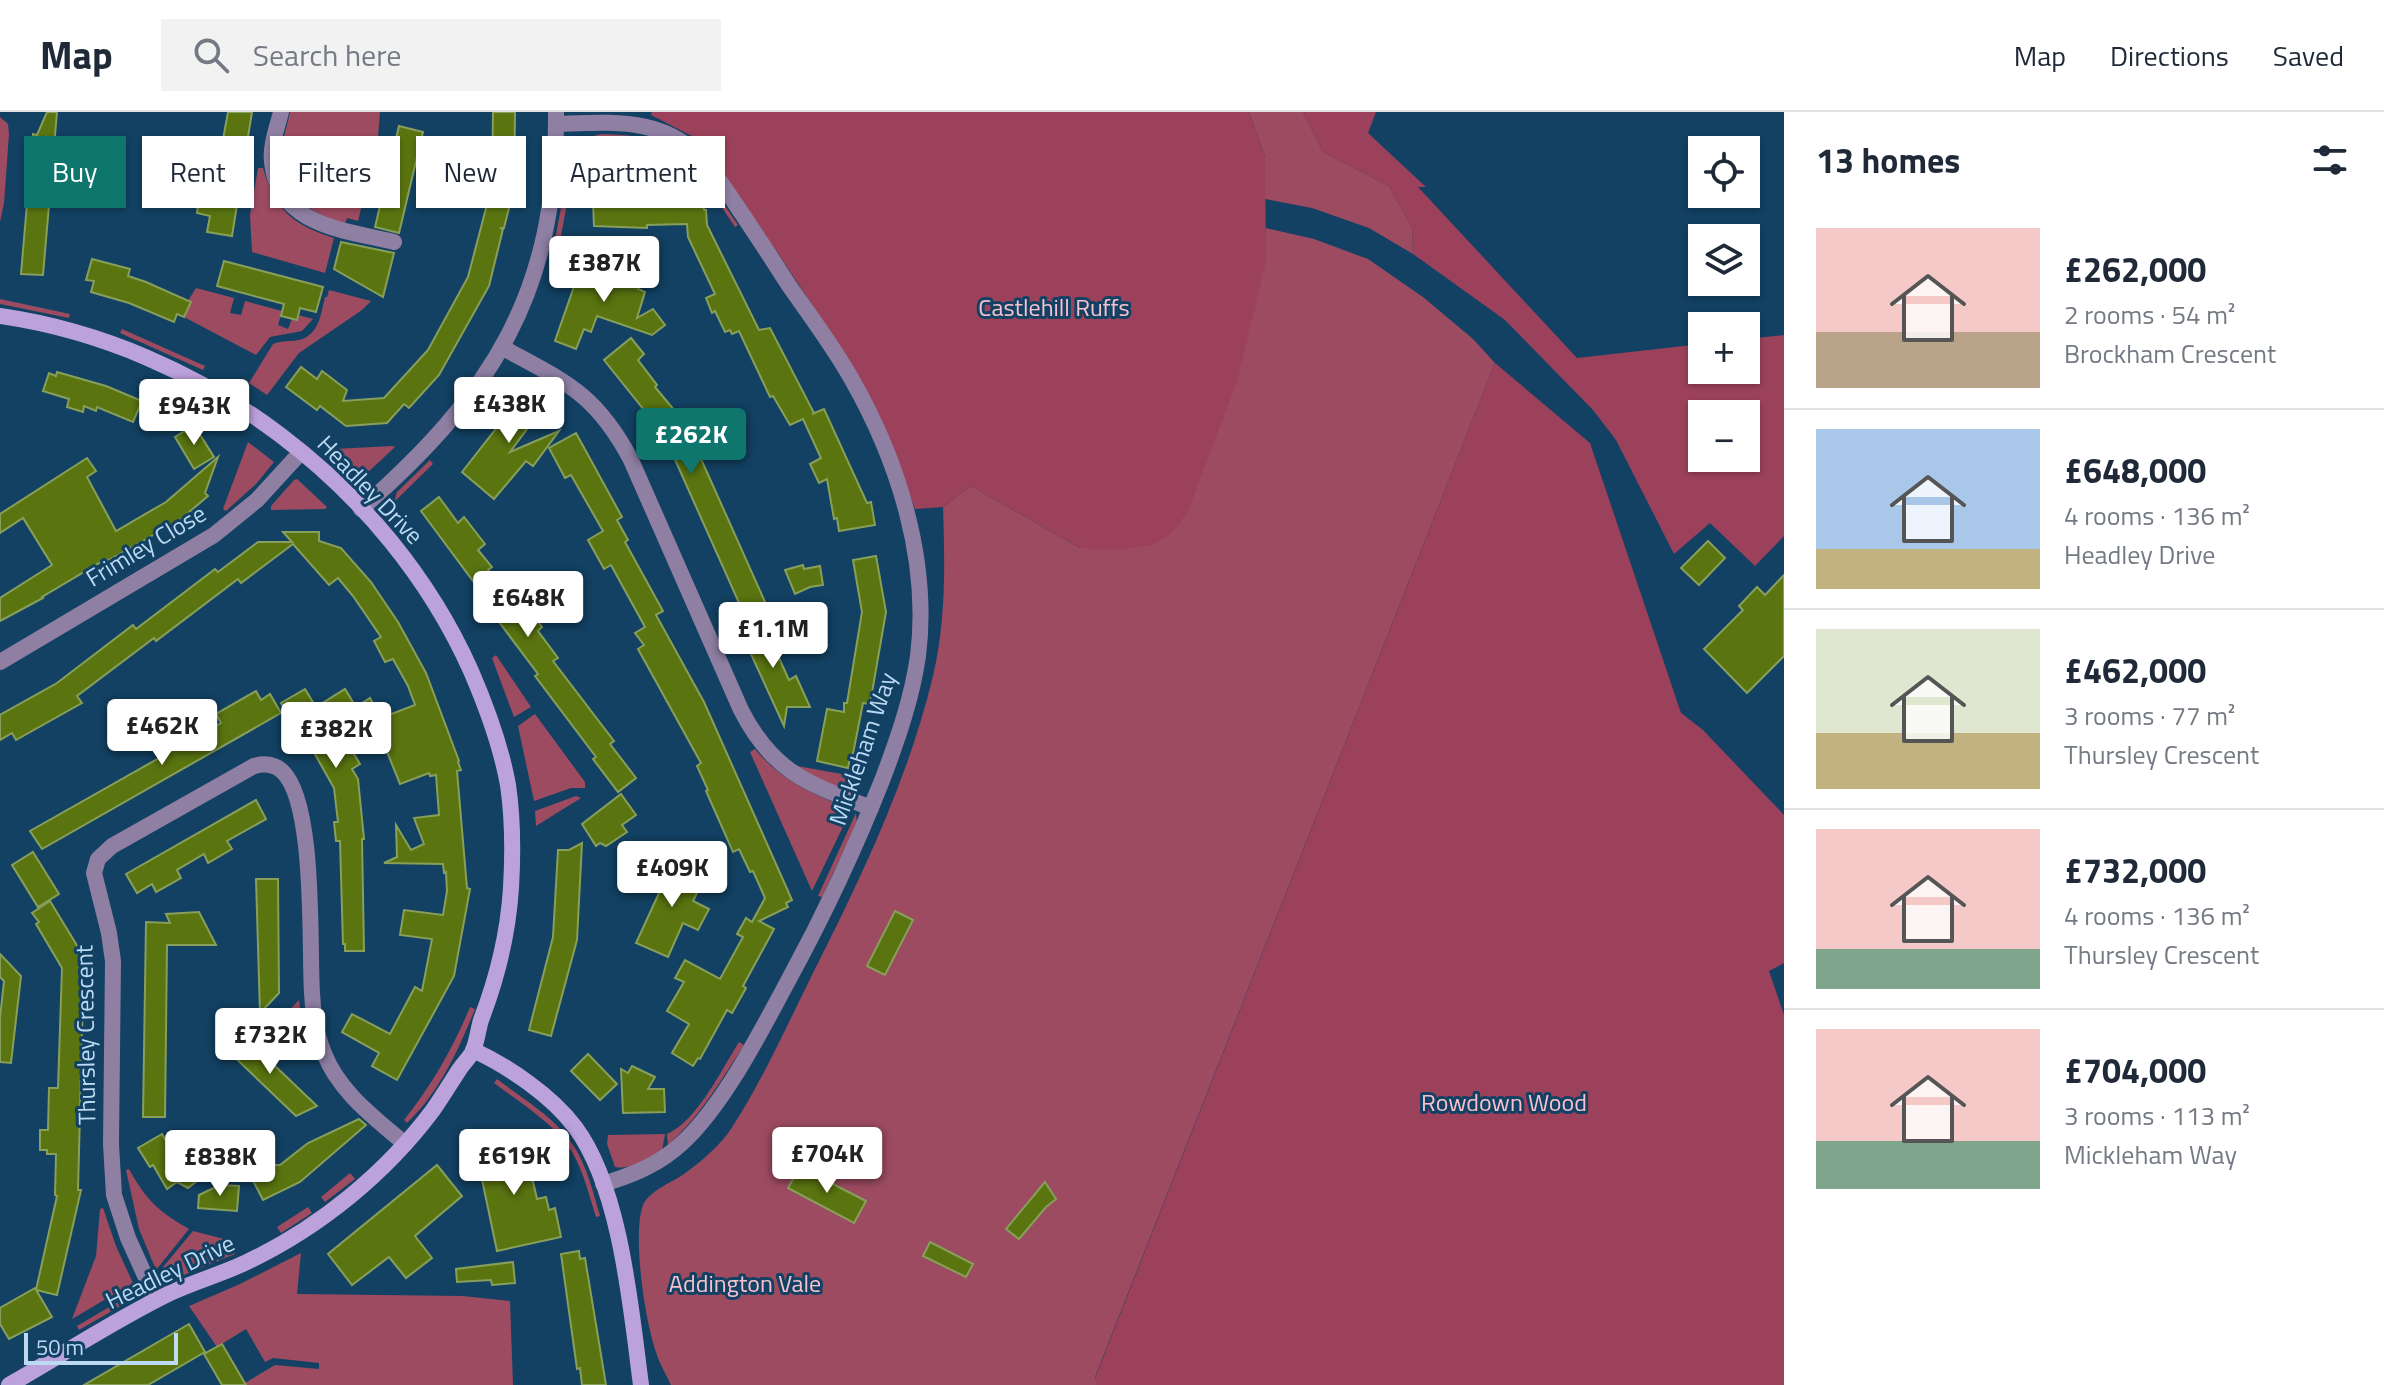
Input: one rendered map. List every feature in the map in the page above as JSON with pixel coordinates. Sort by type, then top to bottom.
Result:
[{"type":"street","points":[[281,112],[272,161],[281,190],[293,207],[321,224],[394,242]]},
{"type":"street","points":[[361,509],[449,423],[503,348],[533,277],[547,224],[554,184],[556,118]]},
{"type":"street","name":"Mickleham Way","points":[[556,118],[645,125],[674,137],[699,154],[717,177],[843,365],[871,417],[892,466],[907,517],[916,561],[920,619],[916,668],[908,703],[871,808],[847,865],[793,971],[714,1106],[684,1142],[645,1169],[603,1184]]},
{"type":"street","name":"Headley Drive","points":[[0,316],[76,331],[154,360],[240,406],[301,452],[361,509],[411,568],[448,625],[466,661],[486,708],[504,768],[512,842],[509,920],[501,965],[473,1050],[405,1144],[344,1201],[294,1236],[248,1262],[156,1300],[9,1385]]},
{"type":"street","points":[[503,348],[573,387],[601,412],[615,432],[631,460],[741,710],[763,746],[783,767],[806,782],[871,808]]},
{"type":"street","name":"Frimley Close","points":[[0,662],[214,535],[266,492],[301,452]]},
{"type":"street","name":"Thursley Crescent","points":[[156,1300],[121,1221],[112,1182],[113,961],[94,873],[98,859],[112,846],[254,766],[267,764],[283,771],[297,801],[306,845],[312,999],[320,1043],[329,1065],[343,1085],[405,1144]]},
{"type":"street","points":[[473,1050],[515,1075],[568,1118],[584,1139],[603,1184],[618,1237],[641,1385]]},
{"type":"green space","points":[[290,112],[380,112],[378,136],[284,136]]},
{"type":"green space","name":"Castlehill Ruffs","points":[[652,112],[1249,112],[1265,157],[1266,261],[1236,384],[1188,511],[1173,532],[1153,545],[1119,550],[1080,548],[971,486],[943,507],[915,509],[898,463],[854,374],[802,289],[725,176],[725,136],[692,136],[651,115]]},
{"type":"green space","points":[[1249,112],[1303,112],[1323,152],[1389,186],[1412,227],[1413,254],[1369,228],[1312,208],[1265,199],[1265,157]]},
{"type":"green space","points":[[1303,112],[1376,112],[1368,133],[1426,187],[1418,187],[1577,358],[1688,346],[1688,384],[1760,384],[1760,338],[1784,335],[1784,536],[1755,566],[1710,523],[1674,554],[1616,440],[1593,410],[1505,320],[1413,254],[1412,227],[1389,186],[1323,152]]},
{"type":"green space","points":[[0,117],[8,124],[9,134],[0,222]]},
{"type":"green space","points":[[258,168],[263,168],[270,188],[270,208],[283,208],[307,227],[334,238],[325,273],[252,252],[250,215],[251,208],[254,208]]},
{"type":"green space","points":[[725,206],[738,225],[735,227],[722,208]]},
{"type":"green space","points":[[310,208],[361,208],[358,221],[347,218],[345,224]]},
{"type":"green space","points":[[561,208],[566,208],[559,247],[554,246]]},
{"type":"green space","name":"Addington Vale","points":[[1266,228],[1314,239],[1368,259],[1423,297],[1473,339],[1495,363],[1095,1377],[1097,1385],[671,1385],[657,1356],[644,1301],[639,1240],[642,1208],[655,1191],[706,1157],[731,1129],[774,1052],[882,828],[923,715],[937,655],[944,592],[943,507],[971,486],[1080,548],[1262,260]]},
{"type":"green space","points":[[196,288],[234,298],[230,313],[241,315],[245,301],[282,311],[278,325],[288,329],[292,319],[297,320],[298,315],[313,319],[302,331],[270,337],[256,355],[184,317],[190,306],[186,304]]},
{"type":"green space","points":[[329,290],[371,301],[299,353],[267,395],[249,383],[273,344],[299,340],[311,334]]},
{"type":"green space","points":[[0,299],[70,314],[69,318],[0,304]]},
{"type":"green space","points":[[122,329],[205,366],[203,370],[120,333]]},
{"type":"green space","name":"Rowdown Wood","points":[[1495,363],[1590,443],[1681,713],[1703,730],[1784,815],[1784,963],[1769,971],[1784,1015],[1784,1385],[1097,1385],[1095,1378]]},
{"type":"green space","points":[[248,442],[274,462],[256,484],[226,511],[223,509]]},
{"type":"green space","points":[[395,447],[362,475],[334,449]]},
{"type":"green space","points":[[430,460],[433,464],[394,502],[397,492]]},
{"type":"green space","points":[[297,479],[327,507],[325,509],[271,510],[271,506]]},
{"type":"green space","points":[[496,655],[531,707],[514,717],[492,658]]},
{"type":"green space","points":[[535,714],[585,782],[585,788],[571,788],[534,801],[518,726]]},
{"type":"green space","points":[[755,749],[788,779],[851,810],[812,891],[750,752]]},
{"type":"green space","points":[[797,766],[864,778],[859,791],[851,791],[826,783]]},
{"type":"green space","points":[[576,796],[581,798],[536,826],[535,811]]},
{"type":"green space","points":[[856,813],[857,823],[822,897],[818,896]]},
{"type":"green space","points":[[299,1000],[305,1043],[295,1056],[269,1032]]},
{"type":"green space","points":[[470,1007],[475,1009],[447,1070],[429,1098],[407,1123],[404,1120],[441,1066]]},
{"type":"green space","points":[[739,1042],[744,1045],[718,1085],[668,1145],[667,1134],[689,1118],[699,1106]]},
{"type":"green space","points":[[497,1079],[538,1109],[566,1135],[586,1170],[600,1216],[596,1217],[580,1169],[566,1143],[541,1118],[494,1083]]},
{"type":"green space","points":[[665,1134],[662,1151],[633,1165],[615,1167],[607,1144],[608,1135]]},
{"type":"green space","points":[[129,1169],[154,1204],[189,1229],[156,1270],[139,1229],[126,1170]]},
{"type":"green space","points":[[350,1173],[355,1179],[325,1202],[321,1197]]},
{"type":"green space","points":[[308,1207],[312,1213],[281,1233],[277,1227]]},
{"type":"green space","points":[[103,1208],[133,1283],[72,1319],[96,1256],[100,1209]]},
{"type":"green space","points":[[193,1231],[232,1241],[235,1254],[164,1283],[158,1273]]},
{"type":"green space","points":[[301,1253],[297,1294],[463,1296],[510,1301],[513,1385],[246,1385],[275,1365],[319,1369],[319,1363],[273,1358],[265,1362],[246,1329],[217,1347],[189,1306]]},
{"type":"green space","points":[[140,1289],[138,1296],[79,1330],[77,1326]]},
{"type":"building","points":[[47,112],[57,112],[55,136],[33,136],[37,135]]},
{"type":"building","points":[[228,112],[252,112],[248,136],[224,136]]},
{"type":"building","points":[[493,112],[515,112],[515,136],[493,136]]},
{"type":"building","points":[[399,126],[423,132],[422,136],[416,136],[416,161],[399,233],[375,227],[380,208],[400,208],[400,136],[397,136]]},
{"type":"building","points":[[27,208],[49,208],[43,275],[21,274]]},
{"type":"building","points":[[198,208],[237,208],[232,236],[207,232],[210,216],[197,213]]},
{"type":"building","points":[[486,208],[509,208],[504,228],[500,228],[503,229],[489,286],[439,375],[409,408],[404,404],[387,423],[346,426],[320,406],[317,410],[286,387],[301,367],[317,379],[322,371],[347,390],[343,401],[384,398],[428,350],[468,277]]},
{"type":"building","points":[[593,208],[706,210],[707,225],[759,330],[770,328],[812,414],[824,409],[867,503],[871,502],[875,525],[839,531],[827,479],[819,483],[810,464],[821,458],[803,419],[790,425],[773,396],[770,397],[739,331],[732,334],[730,330],[725,332],[715,311],[712,313],[706,298],[715,294],[688,237],[687,224],[647,225],[647,228],[594,226]]},
{"type":"building","points":[[341,242],[394,253],[383,297],[334,269]]},
{"type":"building","points":[[584,258],[641,280],[638,289],[645,292],[637,318],[653,309],[665,325],[652,335],[597,316],[591,332],[584,329],[576,349],[555,341]]},
{"type":"building","points":[[92,259],[130,269],[128,276],[191,302],[184,317],[177,314],[174,322],[129,303],[91,292],[94,281],[86,280]]},
{"type":"building","points":[[224,261],[323,287],[316,312],[300,308],[297,320],[281,316],[284,304],[217,286]]},
{"type":"building","points":[[631,338],[644,354],[638,360],[657,385],[655,387],[685,423],[770,613],[748,623],[664,435],[604,360]]},
{"type":"building","points":[[57,372],[106,386],[142,401],[133,422],[97,407],[96,411],[84,406],[83,412],[67,407],[69,399],[43,391],[49,373],[56,376]]},
{"type":"building","points":[[532,383],[551,397],[510,452],[559,431],[533,466],[526,461],[494,499],[462,472]]},
{"type":"building","points":[[194,425],[214,457],[194,469],[175,437]]},
{"type":"building","points":[[576,433],[622,517],[617,520],[628,540],[625,542],[663,611],[656,615],[704,702],[792,900],[786,903],[788,907],[759,921],[774,929],[732,1013],[727,1010],[693,1066],[672,1053],[689,1024],[667,1011],[684,982],[675,978],[685,960],[720,979],[743,937],[737,934],[746,918],[752,922],[765,898],[739,849],[733,852],[697,766],[701,763],[638,649],[644,645],[635,633],[645,627],[611,565],[604,569],[588,540],[603,531],[571,475],[565,478],[549,448]]},
{"type":"building","points":[[218,457],[205,493],[208,496],[180,520],[0,621],[0,598],[52,565],[23,518],[0,533],[0,514],[87,458],[96,471],[87,477],[116,531],[166,502]]},
{"type":"building","points":[[439,497],[458,523],[464,517],[485,544],[478,550],[492,567],[488,570],[509,598],[523,587],[536,604],[529,610],[542,627],[538,631],[558,658],[553,661],[614,741],[610,744],[636,778],[618,792],[593,759],[596,757],[535,676],[538,674],[478,594],[481,592],[421,511]]},
{"type":"building","points":[[283,532],[319,532],[319,541],[341,548],[371,582],[398,622],[426,673],[461,770],[457,771],[467,888],[470,889],[454,976],[397,1080],[372,1066],[379,1053],[342,1032],[352,1014],[390,1034],[415,987],[422,991],[432,939],[400,935],[404,910],[443,915],[446,872],[443,864],[384,863],[397,857],[396,825],[411,850],[424,844],[414,818],[439,815],[436,775],[430,776],[429,773],[400,784],[375,722],[345,739],[360,764],[352,769],[358,779],[364,839],[364,951],[345,951],[340,841],[336,841],[334,822],[338,822],[334,788],[299,726],[296,728],[281,703],[305,689],[316,707],[345,689],[356,707],[370,698],[381,718],[415,705],[393,659],[385,662],[374,641],[381,637],[338,578],[329,585],[293,544],[241,583],[238,579],[156,641],[154,638],[77,696],[82,703],[16,740],[12,733],[0,740],[0,715],[57,683],[133,625],[136,629],[215,569],[218,572],[258,542],[292,542]]},
{"type":"building","points":[[1708,541],[1725,558],[1699,585],[1681,568]]},
{"type":"building","points":[[876,556],[886,612],[870,704],[863,703],[848,768],[817,761],[827,709],[844,712],[844,703],[847,703],[862,612],[853,560]]},
{"type":"building","points":[[803,565],[804,569],[820,566],[823,585],[795,594],[785,570]]},
{"type":"building","points":[[1784,575],[1784,656],[1747,693],[1704,649],[1743,610],[1739,606],[1757,587],[1765,595]]},
{"type":"building","points":[[761,618],[789,680],[796,676],[810,707],[787,707],[784,726],[739,628]]},
{"type":"building","points":[[256,691],[261,700],[270,694],[281,713],[42,849],[30,831],[221,723],[216,714]]},
{"type":"building","points":[[621,794],[636,815],[622,825],[627,832],[606,846],[600,843],[596,846],[582,824]]},
{"type":"building","points":[[256,800],[266,819],[227,841],[232,849],[208,863],[204,854],[177,870],[181,878],[156,892],[152,884],[137,893],[126,874]]},
{"type":"building","points":[[582,843],[577,940],[551,1036],[529,1030],[553,937],[558,850],[569,850]]},
{"type":"building","points":[[33,852],[59,894],[38,907],[12,865]]},
{"type":"building","points":[[665,859],[697,870],[690,887],[698,891],[693,901],[709,909],[698,930],[683,923],[668,957],[636,943],[665,880],[656,877]]},
{"type":"building","points":[[256,879],[278,879],[279,993],[260,1013]]},
{"type":"building","points":[[50,901],[84,957],[78,1190],[81,1190],[57,1295],[36,1290],[57,1196],[56,1154],[40,1150],[40,1130],[48,1130],[49,1088],[58,1088],[62,968],[32,913]]},
{"type":"building","points":[[895,911],[913,920],[885,975],[867,966]]},
{"type":"building","points":[[199,912],[216,945],[167,945],[165,1117],[143,1117],[146,922],[170,923],[166,914]]},
{"type":"building","points":[[0,954],[21,976],[11,1063],[0,1062],[4,981],[0,977]]},
{"type":"building","points":[[240,1033],[317,1106],[296,1116],[225,1048]]},
{"type":"building","points":[[588,1054],[617,1084],[600,1100],[571,1071]]},
{"type":"building","points":[[632,1066],[655,1077],[648,1089],[664,1089],[665,1112],[623,1113],[621,1069],[628,1073]]},
{"type":"building","points":[[359,1119],[366,1125],[300,1182],[263,1200],[248,1171],[262,1165],[280,1165],[308,1143]]},
{"type":"building","points":[[162,1134],[183,1168],[201,1178],[188,1188],[177,1182],[167,1189],[153,1165],[150,1167],[138,1148]]},
{"type":"building","points":[[523,1138],[537,1199],[546,1197],[549,1210],[555,1208],[561,1237],[497,1251],[475,1146]]},
{"type":"building","points":[[437,1165],[462,1196],[415,1236],[432,1258],[406,1278],[389,1257],[352,1285],[328,1254]]},
{"type":"building","points":[[800,1167],[866,1201],[854,1223],[788,1188]]},
{"type":"building","points":[[1045,1182],[1056,1199],[1019,1239],[1006,1229]]},
{"type":"building","points":[[220,1185],[239,1186],[237,1211],[198,1208],[199,1195]]},
{"type":"building","points":[[930,1242],[973,1264],[966,1277],[923,1256]]},
{"type":"building","points":[[579,1251],[580,1259],[585,1258],[606,1385],[582,1385],[580,1368],[577,1369],[561,1254]]},
{"type":"building","points":[[513,1262],[515,1283],[492,1285],[491,1280],[457,1282],[456,1269]]},
{"type":"building","points":[[35,1288],[52,1317],[9,1339],[0,1324],[0,1308]]},
{"type":"building","points":[[189,1324],[205,1352],[148,1385],[84,1385]]},
{"type":"building","points":[[222,1344],[246,1385],[222,1385],[204,1354]]}]
